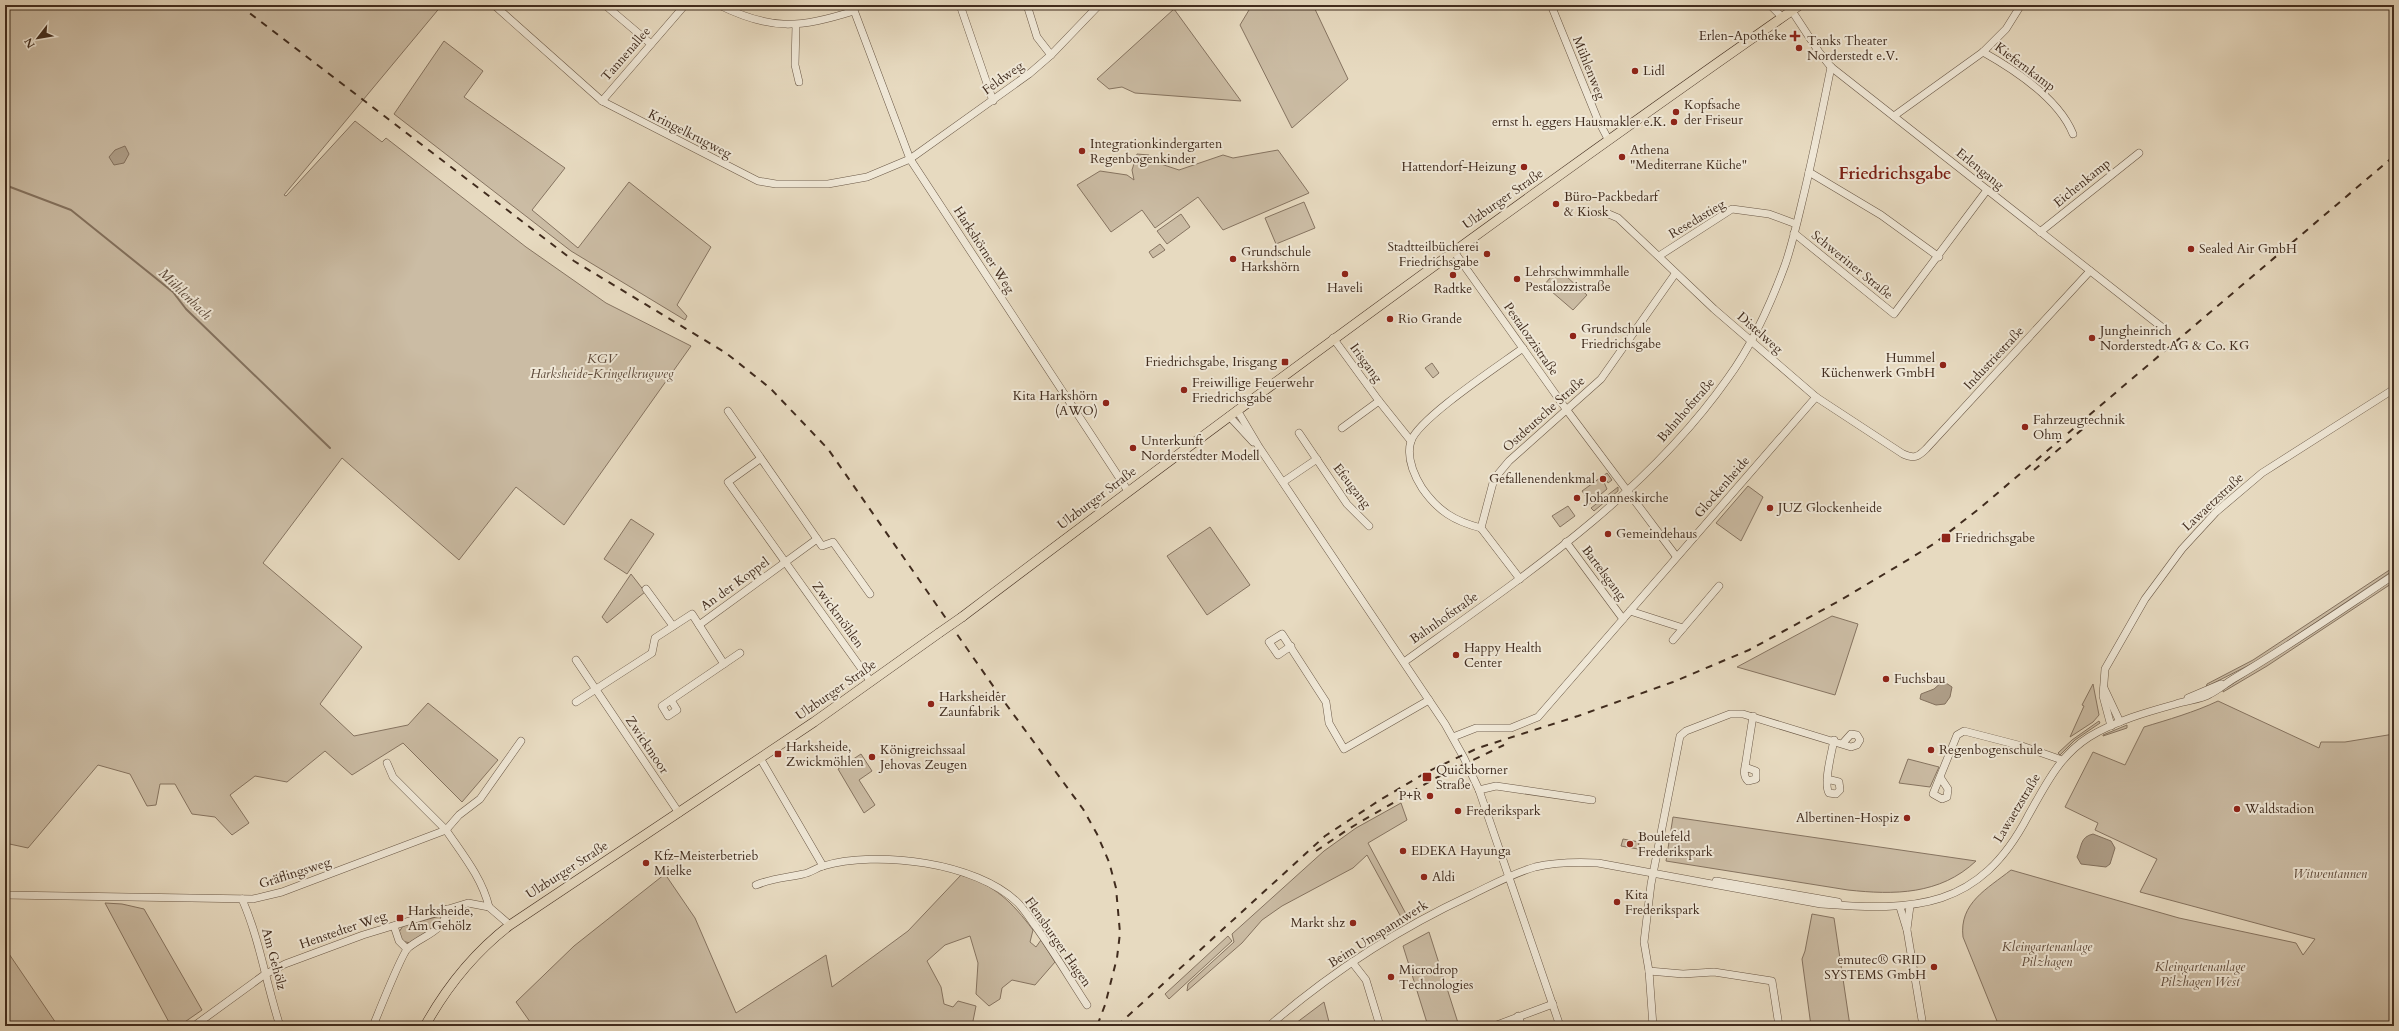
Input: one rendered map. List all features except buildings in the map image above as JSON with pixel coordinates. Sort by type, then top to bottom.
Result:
[{"type":"main road","name":"Ulzburger Straße","points":[[425,1026],[443,997],[472,960],[510,925],[760,758],[940,633],[1128,491],[1453,250],[1608,139],[1800,5]]},
{"type":"street","name":"Kringelkrugweg","points":[[494,5],[602,102],[758,181],[776,184],[828,184],[867,177],[910,159]]},
{"type":"street","points":[[605,5],[651,44]]},
{"type":"street","name":"Tannenallee","points":[[602,102],[685,5]]},
{"type":"street","points":[[719,5],[752,19],[796,25],[822,21],[853,8]]},
{"type":"street","points":[[960,5],[993,101]]},
{"type":"street","points":[[1027,5],[1037,37],[1051,55]]},
{"type":"street","name":"Feldweg","points":[[910,159],[993,101],[1051,55],[1099,5]]},
{"type":"street","name":"Mühlenweg","points":[[1551,5],[1599,123],[1608,139]]},
{"type":"street","points":[[1770,5],[1782,17]]},
{"type":"street","points":[[1983,52],[2006,29],[2022,5]]},
{"type":"street","name":"Harkshörner Weg","points":[[853,8],[910,159],[1128,491]]},
{"type":"street","name":"Erlengang","points":[[1792,11],[1819,52],[1831,67],[2168,332]]},
{"type":"street","points":[[796,25],[795,65],[799,82]]},
{"type":"street","name":"Kiefernkamp","points":[[1894,116],[1983,52],[2002,63],[2055,105],[2068,121],[2073,134]]},
{"type":"street","name":"Bahnhofstraße","points":[[1404,662],[1520,579],[1627,492],[1706,408],[1729,377],[1750,340],[1785,264],[1809,172],[1831,67]]},
{"type":"street","name":"Eichenkamp","points":[[2040,232],[2139,153]]},
{"type":"street","points":[[1809,172],[1850,196],[1939,257]]},
{"type":"street","name":"Schweriner Straße","points":[[1794,233],[1894,314],[1939,257],[1987,190]]},
{"type":"street","name":"Resedastieg","points":[[1659,256],[1732,209],[1769,214],[1796,224]]},
{"type":"street","name":"Distelweg","points":[[1604,212],[1618,218],[1659,256],[1675,274],[1816,397],[1903,454],[1913,458]]},
{"type":"street","name":"Pestalozzistraße","points":[[1453,250],[1566,409],[1676,556]]},
{"type":"street","name":"Industriestraße","points":[[1913,458],[1926,449],[2090,270]]},
{"type":"street","name":"Ostdeutsche Straße","points":[[1481,528],[1494,479],[1509,461],[1601,379],[1675,274]]},
{"type":"street","name":"Irisgang","points":[[1333,338],[1379,401],[1411,441]]},
{"type":"street","points":[[1520,579],[1481,528],[1458,522],[1432,500],[1416,478],[1411,464],[1411,441],[1425,422],[1523,348]]},
{"type":"street","name":"Lawaetzstraße","points":[[2111,726],[2103,696],[2103,684],[2110,659],[2145,599],[2174,558],[2216,512],[2246,485],[2280,460],[2394,388]]},
{"type":"street","name":"Glockenheide","points":[[1453,737],[1476,728],[1511,728],[1538,717],[1624,619],[1676,556],[1816,397]]},
{"type":"street","name":"Irisgang","points":[[1342,428],[1379,401]]},
{"type":"street","points":[[1237,410],[1259,447],[1453,737],[1479,790],[1560,1026]]},
{"type":"street","points":[[728,411],[822,546],[833,542],[870,594]]},
{"type":"street","points":[[1229,416],[1259,447]]},
{"type":"street","name":"Efeugang","points":[[1299,433],[1347,504],[1369,526]]},
{"type":"street","name":"Zwickmöhlen","points":[[760,459],[728,482],[871,682]]},
{"type":"street","name":"Efeugang","points":[[1283,482],[1317,459]]},
{"type":"street","points":[[786,562],[817,539]]},
{"type":"street","name":"Bartelsgang","points":[[1566,542],[1624,619]]},
{"type":"street","name":"An der Koppel","points":[[699,625],[786,562]]},
{"type":"street","name":"Lawaetzstraße","points":[[1508,877],[1536,867],[1573,862],[1598,863],[1698,880],[1731,882],[1858,906],[1900,907],[1932,901],[1958,890],[1990,870],[2016,838],[2047,781],[2062,760],[2088,738],[2120,722],[2177,703],[2204,697],[2258,665],[2394,575]]},
{"type":"street","points":[[1673,640],[1719,586]]},
{"type":"street","points":[[646,589],[673,626]]},
{"type":"street","points":[[1630,611],[1683,628]]},
{"type":"street","name":"An der Koppel","points":[[596,690],[652,653],[656,638],[692,614],[724,664]]},
{"type":"street","points":[[1291,646],[1326,702],[1328,723],[1344,749],[1429,700]]},
{"type":"street","points":[[671,700],[740,653]]},
{"type":"street","name":"Zwickmoor","points":[[576,660],[679,813]]},
{"type":"street","points":[[2103,684],[2120,722]]},
{"type":"street","points":[[576,702],[596,690]]},
{"type":"street","points":[[1653,1026],[1649,971],[1644,942],[1654,872],[1680,736],[1686,731],[1730,714],[1753,716],[1843,743]]},
{"type":"street","points":[[1745,767],[1753,716]]},
{"type":"street","points":[[1940,777],[1957,735],[1964,731],[2022,746],[2062,760]]},
{"type":"street","points":[[1828,779],[1834,740]]},
{"type":"street","points":[[446,830],[459,815],[480,800],[521,741]]},
{"type":"street","points":[[760,758],[823,866]]},
{"type":"street","points":[[387,763],[393,776],[446,830],[475,873],[485,892],[489,907]]},
{"type":"street","points":[[1479,790],[1496,786],[1592,800]]},
{"type":"street","name":"Gräflingsweg","points":[[5,895],[253,899],[282,892],[446,830]]},
{"type":"street","name":"Flensburger Hagen","points":[[756,885],[773,878],[804,874],[823,866],[864,861],[903,860],[940,866],[974,875],[996,885],[1018,903],[1088,1005]]},
{"type":"street","name":"Beim Umspannwerk","points":[[1269,1026],[1352,962],[1423,918],[1508,877]]},
{"type":"street","name":"Am Gehölz","points":[[242,899],[256,936],[264,975],[280,1026]]},
{"type":"street","name":"Henstedter Weg","points":[[194,1026],[264,975],[326,948],[447,909],[468,903],[489,907],[510,925]]},
{"type":"street","points":[[1907,930],[1910,906]]},
{"type":"street","points":[[1900,907],[1907,930],[1923,1026]]},
{"type":"street","points":[[373,1026],[407,949],[440,927],[446,918],[447,909]]},
{"type":"street","points":[[394,926],[399,941],[407,949]]},
{"type":"street","points":[[1352,962],[1366,980],[1380,1026]]},
{"type":"street","points":[[1649,971],[1683,974],[1714,972],[1772,981],[1779,1026]]},
{"type":"street","points":[[1494,1026],[1553,1004]]},
{"type":"street","points":[[1518,1016],[1522,1026]]},
{"type":"green space","name":"KGV Harksheide-Kringelkrugweg","points":[[5,5],[442,5],[284,195],[286,196],[355,121],[382,142],[386,138],[526,247],[606,303],[691,346],[564,525],[516,487],[459,560],[342,458],[263,563],[362,647],[320,704],[354,736],[408,725],[428,703],[498,760],[462,802],[403,743],[352,775],[325,751],[287,782],[255,776],[230,795],[249,823],[232,835],[215,817],[192,814],[175,784],[160,784],[156,805],[147,806],[130,774],[98,765],[28,848],[5,843]]},
{"type":"green space","points":[[1252,5],[1313,5],[1348,79],[1292,128],[1240,25]]},
{"type":"green space","points":[[1174,9],[1241,101],[1135,93],[1122,87],[1109,89],[1097,79]]},
{"type":"green space","points":[[444,41],[483,71],[464,97],[565,168],[532,210],[578,248],[629,182],[711,247],[677,305],[687,316],[685,320],[571,251],[394,114]]},
{"type":"green space","points":[[1278,150],[1309,193],[1223,230],[1198,197],[1155,228],[1142,210],[1111,232],[1077,185],[1100,171],[1127,175],[1134,180],[1132,170],[1137,154],[1149,155],[1161,164],[1179,170],[1223,155],[1233,158]]},
{"type":"green space","points":[[1304,202],[1315,228],[1276,244],[1265,218]]},
{"type":"green space","points":[[1181,214],[1190,227],[1167,244],[1157,231]]},
{"type":"green space","points":[[1160,244],[1165,250],[1153,258],[1149,252]]},
{"type":"green space","points":[[1558,269],[1587,295],[1573,310],[1544,285]]},
{"type":"green space","points":[[1432,363],[1439,373],[1433,378],[1425,368]]},
{"type":"green space","points":[[1607,473],[1612,480],[1608,483],[1606,479],[1603,480],[1607,489],[1587,506],[1586,504],[1589,501],[1582,491]]},
{"type":"green space","points":[[1748,486],[1763,497],[1741,541],[1716,523]]},
{"type":"green space","points":[[1618,487],[1618,491],[1594,511],[1591,508]]},
{"type":"green space","points":[[1568,506],[1575,516],[1560,527],[1552,516]]},
{"type":"green space","points":[[631,519],[654,534],[627,574],[604,559]]},
{"type":"green space","points":[[1210,527],[1250,585],[1207,615],[1167,556]]},
{"type":"green space","points":[[2394,567],[2394,570],[2261,659],[2206,687],[2207,684],[2253,660]]},
{"type":"green space","points":[[631,574],[645,592],[607,623],[602,617]]},
{"type":"green space","points":[[2394,579],[2394,582],[2267,666],[2223,692],[2223,690]]},
{"type":"green space","points":[[1832,616],[1858,624],[1835,695],[1737,667]]},
{"type":"green space","points":[[2093,684],[2099,715],[2093,722],[2070,737],[2084,706],[2082,705]]},
{"type":"green space","points":[[2218,701],[2319,748],[2321,742],[2345,742],[2394,734],[2394,1026],[1999,1026],[1963,937],[1963,925],[1965,915],[1976,898],[2011,870],[2179,918],[2296,943],[2303,955],[2315,939],[2140,892],[2157,859],[2095,830],[2098,823],[2065,807],[2093,752],[2125,765],[2144,727],[2191,712]]},
{"type":"green space","points":[[2099,721],[2100,723],[2075,740],[2060,755],[2058,753],[2072,740]]},
{"type":"green space","points":[[2127,725],[2127,728],[2103,736],[2103,735]]},
{"type":"green space","points":[[861,754],[872,771],[859,780],[875,805],[864,813],[838,769]]},
{"type":"green space","points":[[1908,759],[1939,767],[1930,787],[1899,783]]},
{"type":"green space","points":[[1401,803],[1407,820],[1368,843],[1406,914],[1401,917],[1367,855],[1353,868],[1282,906],[1262,920],[1242,943],[1187,991],[1188,984],[1234,942],[1232,934],[1324,851],[1356,828]]},
{"type":"green space","points":[[1673,817],[1976,861],[1947,881],[1916,890],[1899,892],[1865,892],[1848,890],[1666,861]]},
{"type":"green space","name":"Boulefeld Frederikspark","points":[[1623,839],[1639,842],[1638,849],[1621,846]]},
{"type":"green space","points":[[665,874],[695,918],[736,1013],[826,955],[832,987],[908,931],[961,875],[993,889],[1010,903],[1033,930],[1030,942],[1036,947],[1041,940],[1055,962],[1035,985],[1012,980],[1002,988],[1000,999],[989,1006],[976,994],[978,963],[970,936],[945,945],[927,961],[941,987],[944,1004],[953,1007],[958,1001],[976,1006],[972,1026],[533,1026],[516,1002],[574,946]]},
{"type":"green space","points":[[105,903],[122,904],[144,909],[202,1010],[179,1026],[171,1026]]},
{"type":"green space","points":[[1812,914],[1834,918],[1850,1026],[1811,1026],[1802,959]]},
{"type":"green space","points":[[440,916],[442,919],[437,925],[410,943],[402,941],[399,932],[403,926]]},
{"type":"green space","points":[[1429,932],[1459,1026],[1428,1026],[1403,946]]},
{"type":"green space","points":[[1228,936],[1232,941],[1169,999],[1165,994]]},
{"type":"green space","points":[[5,948],[58,1026],[5,1026]]},
{"type":"green space","points":[[1324,1002],[1330,1026],[1292,1026]]},
{"type":"shaded area","points":[[125,146],[129,154],[124,163],[114,165],[109,157],[115,150]]},
{"type":"shaded area","points":[[1943,681],[1952,687],[1950,697],[1945,704],[1936,705],[1920,699],[1921,694],[1934,689]]},
{"type":"shaded area","points":[[2093,834],[2111,841],[2115,848],[2110,864],[2106,867],[2081,864],[2077,857],[2082,842],[2086,837]]},
{"type":"waterway","name":"Mühlenbach","points":[[5,185],[71,210],[173,292],[186,309],[330,448]]},
{"type":"railway","points":[[239,5],[574,261],[726,353],[770,388],[828,449],[1000,696],[1083,809],[1097,834],[1109,862],[1116,888],[1120,933],[1117,958],[1105,1005],[1097,1026]]},
{"type":"railway","points":[[1117,1026],[1325,836],[1380,800],[1427,772],[1478,748],[1578,716],[1673,682],[1749,650],[1839,601],[1935,543],[1980,508],[2394,156]]},
{"type":"railway","points":[[2034,470],[2098,416]]},
{"type":"railway","points":[[1316,851],[1350,828],[1434,779],[1504,745]]},
{"type":"place","name":"Erlen-Apotheke","points":[[1795,36]]},
{"type":"place","name":"Tanks Theater Norderstedt e.V.","points":[[1799,48]]},
{"type":"place","name":"Lidl","points":[[1635,71]]},
{"type":"place","name":"Kopfsache der Friseur","points":[[1676,112]]},
{"type":"place","name":"ernst h. eggers Hausmakler e.K.","points":[[1674,122]]},
{"type":"place","name":"Integrationkindergarten Regenbogenkinder","points":[[1082,151]]},
{"type":"place","name":"Athena \"Mediterrane Küche\"","points":[[1622,157]]},
{"type":"place","name":"Hattendorf-Heizung","points":[[1524,167]]},
{"type":"place","name":"Büro-Packbedarf & Kiosk","points":[[1556,204]]},
{"type":"place","name":"Sealed Air GmbH","points":[[2191,249]]},
{"type":"place","name":"Stadtteilbücherei Friedrichsgabe","points":[[1487,254]]},
{"type":"place","name":"Grundschule Harkshörn","points":[[1233,259]]},
{"type":"place","name":"Haveli","points":[[1345,274]]},
{"type":"place","name":"Radtke","points":[[1453,275]]},
{"type":"place","name":"Lehrschwimmhalle Pestalozzistraße","points":[[1517,279]]},
{"type":"place","name":"Rio Grande","points":[[1390,319]]},
{"type":"place","name":"Grundschule Friedrichsgabe","points":[[1573,336]]},
{"type":"place","name":"Jungheinrich Norderstedt AG & Co. KG","points":[[2092,338]]},
{"type":"place","name":"Friedrichsgabe, Irisgang","points":[[1285,362]]},
{"type":"place","name":"Hummel Küchenwerk GmbH","points":[[1943,365]]},
{"type":"place","name":"Freiwillige Feuerwehr Friedrichsgabe","points":[[1184,390]]},
{"type":"place","name":"Kita Harkshörn (AWO)","points":[[1106,403]]},
{"type":"place","name":"Fahrzeugtechnik Ohm","points":[[2025,427]]},
{"type":"place","name":"Unterkunft Norderstedter Modell","points":[[1133,448]]},
{"type":"place","name":"Gefallenendenkmal","points":[[1603,479]]},
{"type":"place","name":"Johanneskirche","points":[[1577,498]]},
{"type":"place","name":"JUZ Glockenheide","points":[[1770,508]]},
{"type":"place","name":"Gemeindehaus","points":[[1608,534]]},
{"type":"place","name":"Friedrichsgabe","points":[[1946,538]]},
{"type":"place","name":"Happy Health Center","points":[[1456,655]]},
{"type":"place","name":"Fuchsbau","points":[[1886,679]]},
{"type":"place","name":"Harksheider Zaunfabrik","points":[[931,704]]},
{"type":"place","name":"Regenbogenschule","points":[[1931,750]]},
{"type":"place","name":"Harksheide, Zwickmöhlen","points":[[778,754]]},
{"type":"place","name":"Königreichssaal Jehovas Zeugen","points":[[872,757]]},
{"type":"place","name":"Quickborner Straße","points":[[1427,777]]},
{"type":"place","name":"P+R","points":[[1430,796]]},
{"type":"place","name":"Waldstadion","points":[[2237,809]]},
{"type":"place","name":"Frederikspark","points":[[1458,811]]},
{"type":"place","name":"Albertinen-Hospiz","points":[[1907,818]]},
{"type":"place","name":"Boulefeld Frederikspark","points":[[1630,844]]},
{"type":"place","name":"EDEKA Hayunga","points":[[1403,851]]},
{"type":"place","name":"Kfz-Meisterbetrieb Mielke","points":[[646,863]]},
{"type":"place","name":"Aldi","points":[[1424,877]]},
{"type":"place","name":"Kita Frederikspark","points":[[1617,902]]},
{"type":"place","name":"Harksheide, Am Gehölz","points":[[400,918]]},
{"type":"place","name":"Markt shz","points":[[1353,923]]},
{"type":"place","name":"emutec® GRID SYSTEMS GmbH","points":[[1934,967]]},
{"type":"place","name":"Microdrop Technologies","points":[[1391,977]]},
{"type":"district","name":"Friedrichsgabe","points":[[1895,173]]},
{"type":"park label","name":"Witwentannen","points":[[2330,874]]},
{"type":"park label","name":"Kleingartenanlage Pilzhagen","points":[[2047,954]]},
{"type":"park label","name":"Kleingartenanlage Pilzhagen West","points":[[2200,974]]}]
